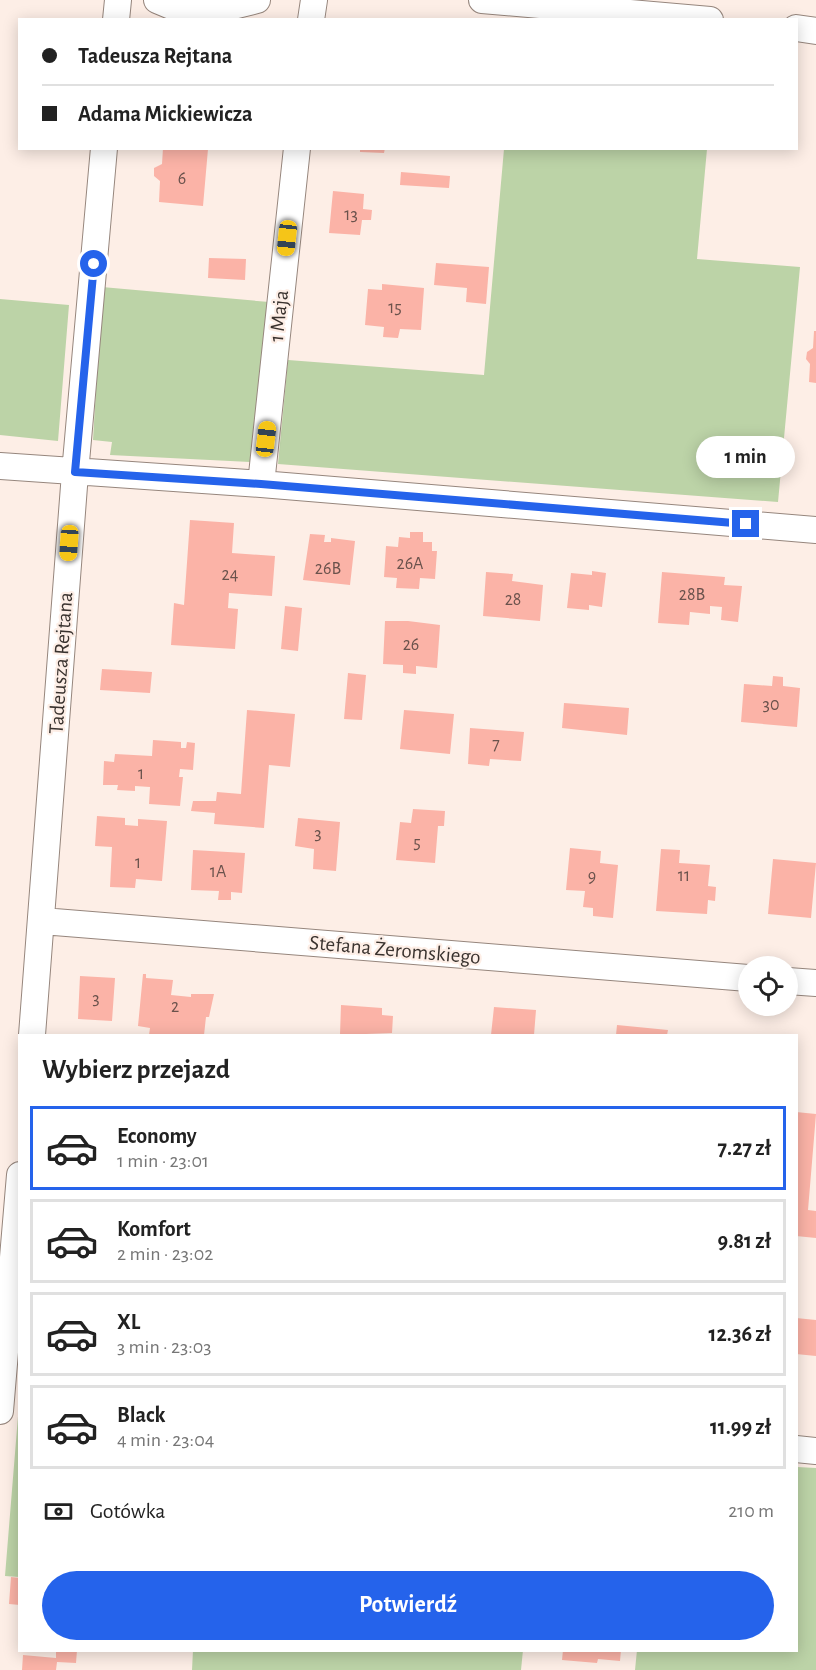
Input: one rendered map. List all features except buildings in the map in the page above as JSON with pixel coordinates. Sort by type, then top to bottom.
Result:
[{"type":"street","points":[[116,18],[118,0]]},
{"type":"street","points":[[157,0],[188,13],[217,10],[257,0]]},
{"type":"street","points":[[311,18],[314,0]]},
{"type":"street","points":[[482,0],[688,18]]},
{"type":"street","points":[[711,18],[715,0]]},
{"type":"street","points":[[798,28],[816,30]]},
{"type":"street","name":"Tadeusza Rejtana","points":[[32,1034],[75,472],[104,150]]},
{"type":"street","name":"1 Maja","points":[[261,484],[297,150]]},
{"type":"street","points":[[0,466],[261,484],[816,530]]},
{"type":"street","name":"Stefana Żeromskiego","points":[[42,921],[738,977]]},
{"type":"street","points":[[798,982],[816,983]]},
{"type":"street","points":[[5,1393],[18,1204]]},
{"type":"street","points":[[798,1449],[816,1451]]},
{"type":"green space","points":[[504,150],[707,150],[697,259],[800,267],[778,502],[278,464],[288,360],[484,375]]},
{"type":"green space","points":[[102,287],[269,302],[250,462],[110,455],[112,442],[93,440]]},
{"type":"green space","points":[[0,299],[69,305],[58,441],[0,435]]},
{"type":"green space","points":[[18,1416],[18,1577],[5,1576]]},
{"type":"green space","points":[[798,1467],[816,1468],[816,1670],[635,1670],[637,1652],[798,1652]]},
{"type":"green space","points":[[193,1652],[523,1652],[521,1670],[192,1670]]},
{"type":"route","points":[[94,264],[75,472],[261,484],[746,524]]}]
